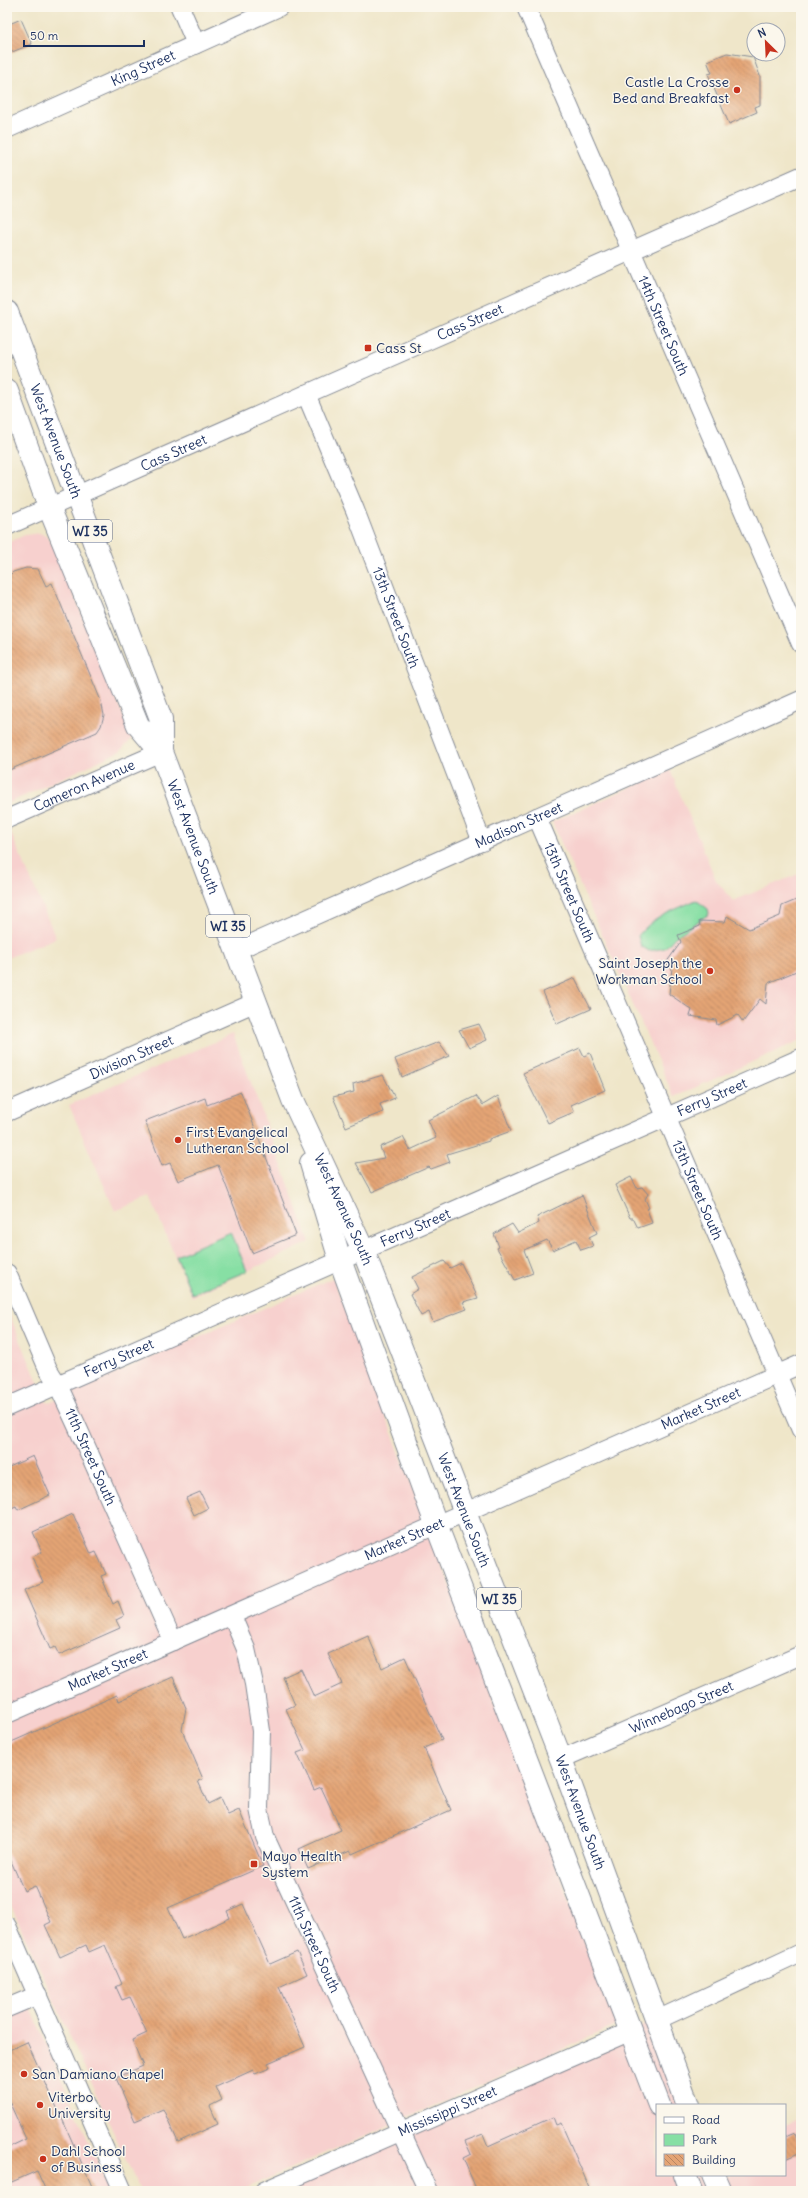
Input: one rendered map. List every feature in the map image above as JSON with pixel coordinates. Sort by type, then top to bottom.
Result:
[{"type":"main road","name":"West Avenue South","points":[[7,312],[161,718],[160,752]]},
{"type":"main road","name":"West Avenue South","points":[[7,391],[49,507],[138,725],[160,752],[237,950],[293,1100],[340,1260],[436,1524],[659,2104]]},
{"type":"main road","name":"West Avenue South","points":[[293,1100],[363,1250],[561,1759],[688,2104]]},
{"type":"main road","points":[[685,2176],[691,2191]]},
{"type":"main road","points":[[714,2176],[720,2191]]},
{"type":"street","points":[[180,7],[196,44]]},
{"type":"street","name":"King Street","points":[[7,129],[278,7]]},
{"type":"street","name":"14th Street South","points":[[526,7],[801,644]]},
{"type":"street","name":"Cass Street","points":[[7,526],[801,176]]},
{"type":"street","name":"13th Street South","points":[[306,394],[355,510],[482,842]]},
{"type":"street","name":"Madison Street","points":[[237,950],[801,700]]},
{"type":"street","name":"Cameron Avenue","points":[[7,819],[160,752]]},
{"type":"street","name":"13th Street South","points":[[537,817],[801,1430]]},
{"type":"street","name":"Division Street","points":[[7,1112],[256,1002]]},
{"type":"street","name":"Ferry Street","points":[[7,1407],[801,1058]]},
{"type":"street","name":"11th Street South","points":[[7,1273],[48,1369],[58,1385],[173,1642]]},
{"type":"street","name":"Market Street","points":[[7,1714],[232,1616],[464,1511],[801,1364]]},
{"type":"street","name":"11th Street South","points":[[232,1616],[246,1649],[255,1691],[261,1731],[259,1809],[265,1836],[428,2191]]},
{"type":"street","name":"Winnebago Street","points":[[561,1759],[801,1655]]},
{"type":"street","points":[[7,1926],[123,2191]]},
{"type":"street","points":[[657,2020],[801,1953]]},
{"type":"street","points":[[7,2008],[38,1995]]},
{"type":"street","name":"Mississippi Street","points":[[264,2191],[631,2031]]},
{"type":"shaded area","points":[[40,533],[47,537],[53,544],[131,734],[131,740],[120,751],[7,804],[7,543],[25,535]]},
{"type":"shaded area","name":"Saint Joseph the Workman School","points":[[670,770],[716,880],[733,901],[801,873],[801,1040],[674,1097],[552,822]]},
{"type":"shaded area","points":[[7,824],[56,938],[7,958]]},
{"type":"shaded area","name":"First Evangelical Lutheran School","points":[[233,1034],[310,1242],[192,1297],[150,1197],[115,1211],[69,1105]]},
{"type":"shaded area","points":[[333,1278],[617,2025],[239,2191],[140,2191],[7,1897],[7,1309],[47,1403]]},
{"type":"shaded area","name":"Viterbo University","points":[[31,2008],[110,2191],[7,2191],[7,2018]]},
{"type":"shaded area","points":[[657,2020],[688,2104],[656,2104],[656,2176],[786,2176],[786,2125],[801,2118],[801,2191],[264,2191]]},
{"type":"green space","points":[[696,900],[708,909],[709,914],[675,937],[665,948],[649,951],[641,946],[638,936],[644,929],[664,915]]},
{"type":"green space","points":[[231,1232],[247,1271],[192,1294],[176,1256]]},
{"type":"building","points":[[21,19],[32,44],[7,54],[7,25]]},
{"type":"building","name":"Castle La Crosse Bed and Breakfast","points":[[727,53],[746,56],[746,62],[755,62],[760,76],[760,105],[755,107],[757,112],[729,124],[708,74],[712,73],[707,61]]},
{"type":"building","points":[[26,568],[38,569],[46,586],[52,583],[101,701],[104,715],[101,726],[97,732],[7,771],[7,578],[13,572]]},
{"type":"building","points":[[801,898],[801,969],[768,983],[766,1004],[760,999],[743,1022],[738,1015],[717,1025],[716,1020],[690,1016],[692,1010],[669,994],[672,968],[666,963],[681,942],[678,935],[700,926],[699,921],[725,922],[727,916],[749,929],[780,916],[782,906]]},
{"type":"building","points":[[575,978],[591,1009],[557,1024],[543,992]]},
{"type":"building","points":[[479,1024],[487,1040],[469,1048],[459,1030]]},
{"type":"building","points":[[439,1042],[449,1056],[402,1077],[395,1059]]},
{"type":"building","points":[[580,1048],[584,1056],[590,1053],[605,1090],[571,1105],[574,1112],[548,1123],[523,1073]]},
{"type":"building","points":[[383,1075],[395,1098],[380,1104],[383,1112],[346,1127],[333,1097],[354,1092],[353,1084]]},
{"type":"building","points":[[241,1092],[296,1235],[252,1253],[218,1165],[178,1181],[170,1163],[162,1166],[145,1121],[205,1098],[207,1105]]},
{"type":"building","points":[[476,1096],[483,1105],[498,1096],[511,1131],[489,1139],[489,1141],[447,1154],[450,1162],[431,1169],[429,1167],[372,1192],[356,1163],[384,1158],[380,1147],[403,1137],[410,1150],[436,1138],[428,1120]]},
{"type":"building","points":[[631,1177],[637,1188],[642,1187],[648,1194],[645,1199],[649,1208],[647,1209],[652,1223],[638,1228],[633,1218],[630,1218],[615,1185]]},
{"type":"building","points":[[582,1195],[597,1233],[589,1237],[593,1246],[581,1250],[576,1240],[553,1250],[547,1240],[524,1250],[533,1273],[515,1280],[497,1248],[499,1247],[494,1234],[512,1224],[518,1233],[539,1223],[537,1217]]},
{"type":"building","points":[[444,1261],[450,1268],[461,1263],[478,1298],[463,1302],[467,1309],[433,1322],[429,1312],[421,1316],[410,1294],[418,1289],[412,1277]]},
{"type":"building","points":[[33,1456],[50,1495],[18,1510],[16,1506],[7,1510],[7,1468]]},
{"type":"building","points":[[200,1492],[208,1508],[194,1515],[186,1498]]},
{"type":"building","points":[[73,1514],[91,1554],[96,1552],[106,1574],[101,1576],[113,1604],[118,1601],[124,1616],[116,1620],[120,1628],[59,1655],[55,1647],[50,1649],[24,1590],[43,1582],[32,1557],[42,1552],[33,1532]]},
{"type":"building","points":[[368,1636],[382,1668],[405,1657],[442,1740],[424,1748],[451,1810],[352,1854],[350,1851],[308,1869],[299,1849],[341,1830],[321,1787],[314,1790],[297,1753],[305,1750],[286,1709],[295,1705],[283,1677],[301,1669],[314,1697],[342,1684],[328,1654]]},
{"type":"building","points":[[173,1677],[186,1708],[182,1730],[203,1779],[198,1781],[208,1804],[220,1798],[228,1815],[239,1810],[263,1866],[168,1908],[182,1939],[230,1918],[227,1911],[243,1904],[270,1964],[297,1952],[307,1974],[279,1987],[305,2047],[268,2063],[270,2068],[255,2074],[253,2070],[216,2087],[222,2100],[210,2106],[218,2124],[178,2142],[163,2109],[135,2121],[116,2078],[143,2066],[132,2040],[147,2033],[130,1997],[122,2000],[116,1987],[122,1984],[105,1945],[89,1952],[86,1945],[60,1957],[45,1925],[51,1922],[35,1886],[24,1891],[7,1852],[7,1744],[117,1695],[119,1701]]},
{"type":"building","name":"Viterbo University","points":[[27,2042],[94,2191],[46,2191],[37,2171],[7,2184],[7,2148],[26,2139],[7,2097],[7,2051]]},
{"type":"building","points":[[553,2117],[556,2125],[561,2123],[589,2187],[580,2191],[477,2191],[463,2158],[471,2154],[465,2141],[483,2134],[488,2146]]},
{"type":"building","points":[[795,2133],[801,2152],[786,2159],[786,2137]]},
{"type":"place","name":"Castle La Crosse Bed and Breakfast","points":[[737,90]]},
{"type":"place","name":"Cass St","points":[[368,348]]},
{"type":"place","name":"Saint Joseph the Workman School","points":[[710,971]]},
{"type":"place","name":"First Evangelical Lutheran School","points":[[178,1140]]},
{"type":"place","name":"Mayo Health System","points":[[254,1864]]},
{"type":"place","name":"San Damiano Chapel","points":[[24,2074]]},
{"type":"place","name":"Viterbo University","points":[[40,2105]]},
{"type":"place","name":"Dahl School of Business","points":[[43,2159]]}]
